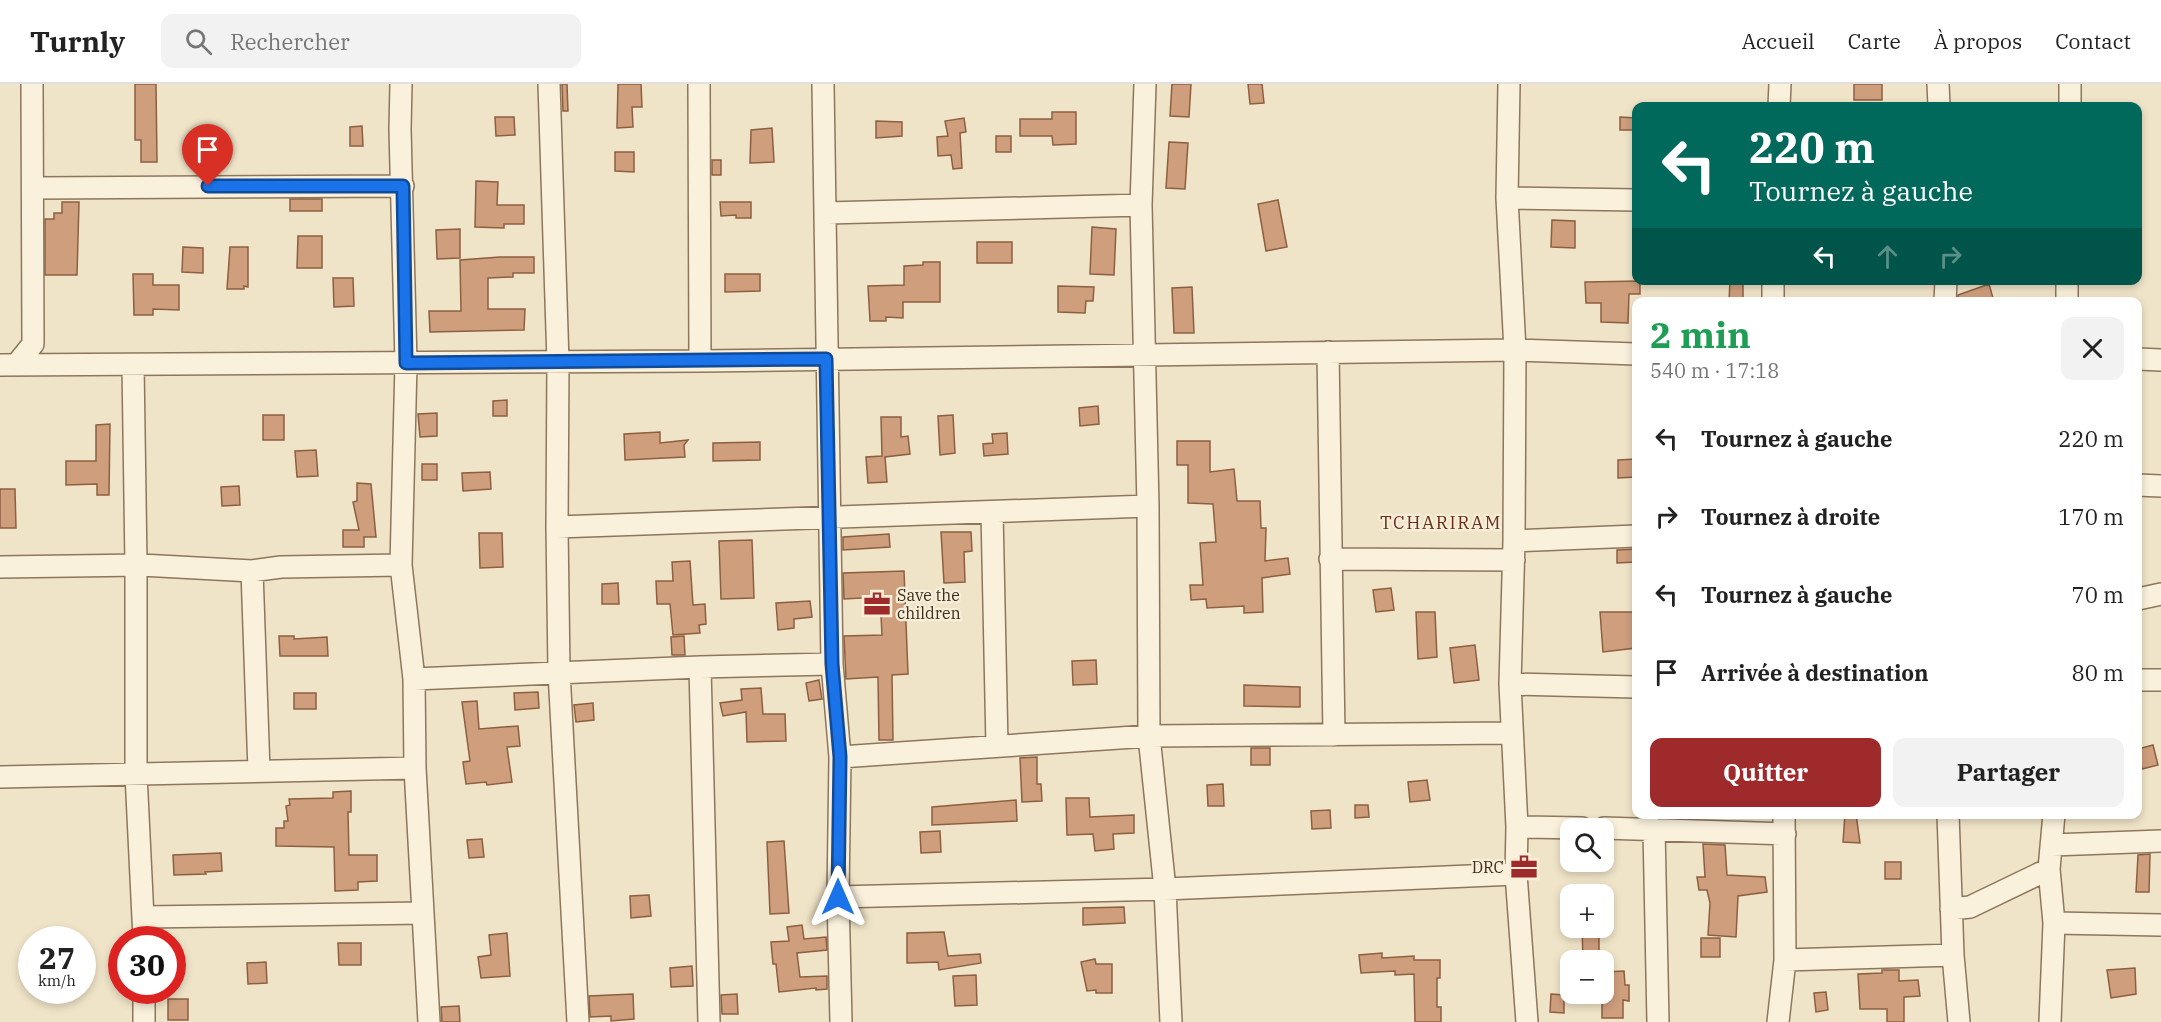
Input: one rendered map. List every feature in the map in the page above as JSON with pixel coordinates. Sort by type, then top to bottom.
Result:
[{"type":"street","points":[[8,365],[33,344],[32,84]]},
{"type":"street","points":[[401,84],[400,129],[406,363],[400,565],[414,679],[415,768],[429,1022]]},
{"type":"street","points":[[549,84],[558,362],[559,672],[578,1022]]},
{"type":"street","points":[[699,84],[700,361]]},
{"type":"street","points":[[823,84],[828,518],[832,664],[840,757],[838,897],[841,1022]]},
{"type":"street","points":[[1145,84],[1141,205],[1148,506],[1149,736],[1165,889],[1171,1022]]},
{"type":"street","points":[[1509,84],[1508,198],[1515,350],[1514,551],[1510,684],[1517,827],[1516,874],[1527,1022]]},
{"type":"street","points":[[1779,102],[1780,84]]},
{"type":"street","points":[[1938,84],[1939,102]]},
{"type":"street","points":[[2070,84],[2070,102]]},
{"type":"street","points":[[34,188],[403,186]]},
{"type":"street","points":[[1508,198],[1632,200]]},
{"type":"street","points":[[826,213],[1141,205]]},
{"type":"street","points":[[8,365],[700,361],[1515,350],[1632,354]]},
{"type":"street","points":[[1328,352],[1334,735]]},
{"type":"street","points":[[2142,359],[2161,360]]},
{"type":"street","points":[[133,365],[136,774],[143,926]]},
{"type":"street","points":[[2142,485],[2161,486]]},
{"type":"street","points":[[557,527],[1148,506]]},
{"type":"street","points":[[992,512],[997,746]]},
{"type":"street","points":[[1330,559],[1514,551],[1632,536]]},
{"type":"street","points":[[0,567],[136,565],[252,571],[281,567],[400,565]]},
{"type":"street","points":[[252,571],[259,771]]},
{"type":"street","points":[[2142,598],[2161,594]]},
{"type":"street","points":[[414,679],[832,664]]},
{"type":"street","points":[[700,667],[709,1022]]},
{"type":"street","points":[[2142,680],[2161,680]]},
{"type":"street","points":[[1510,684],[1632,687]]},
{"type":"street","points":[[840,757],[1149,736],[1512,733]]},
{"type":"street","points":[[0,777],[415,768]]},
{"type":"street","points":[[1948,819],[1953,956],[1959,1022]]},
{"type":"street","points":[[2050,1022],[2054,923],[2049,869],[2054,819]]},
{"type":"street","points":[[1614,828],[1784,824],[1785,960],[1778,1022]]},
{"type":"street","points":[[1517,827],[1560,828]]},
{"type":"street","points":[[1654,829],[1658,1022]]},
{"type":"street","points":[[2052,845],[2161,841]]},
{"type":"street","points":[[1951,909],[1970,908],[2049,869]]},
{"type":"street","points":[[838,897],[1165,889],[1516,874]]},
{"type":"street","points":[[143,917],[423,913]]},
{"type":"street","points":[[2054,923],[2161,925]]},
{"type":"street","points":[[1785,960],[1953,956]]},
{"type":"street","points":[[144,1004],[144,1022]]},
{"type":"building","points":[[135,84],[156,84],[157,162],[141,162],[141,140],[135,140]]},
{"type":"building","points":[[562,84],[567,84],[568,111],[563,111]]},
{"type":"building","points":[[618,84],[641,84],[642,107],[632,107],[633,127],[617,128]]},
{"type":"building","points":[[1172,84],[1191,84],[1189,117],[1170,116]]},
{"type":"building","points":[[1248,84],[1262,84],[1264,103],[1250,104]]},
{"type":"building","points":[[1854,84],[1882,84],[1882,100],[1854,100]]},
{"type":"building","points":[[1052,112],[1076,112],[1076,144],[1053,145],[1052,136],[1020,136],[1020,119],[1052,119]]},
{"type":"building","points":[[495,117],[514,117],[515,135],[496,136]]},
{"type":"building","points":[[1620,117],[1632,118],[1632,130],[1620,130]]},
{"type":"building","points":[[964,118],[966,132],[960,133],[962,168],[953,169],[951,155],[938,156],[937,137],[948,136],[945,121]]},
{"type":"building","points":[[876,121],[902,122],[902,136],[876,138]]},
{"type":"building","points":[[362,126],[363,146],[350,146],[350,127]]},
{"type":"building","points":[[772,128],[774,162],[750,163],[751,130]]},
{"type":"building","points":[[996,136],[1011,136],[1011,152],[996,152]]},
{"type":"building","points":[[1169,142],[1188,143],[1185,189],[1166,188]]},
{"type":"building","points":[[615,152],[634,152],[634,172],[615,171]]},
{"type":"building","points":[[712,160],[721,160],[721,175],[712,175]]},
{"type":"building","points":[[476,181],[498,182],[497,205],[524,205],[524,224],[504,224],[504,228],[475,227]]},
{"type":"building","points":[[290,199],[322,199],[322,211],[290,211]]},
{"type":"building","points":[[1278,200],[1287,247],[1266,251],[1258,204]]},
{"type":"building","points":[[62,202],[79,202],[77,275],[45,275],[45,219],[54,219],[54,213],[62,213]]},
{"type":"building","points":[[720,202],[751,202],[751,218],[736,218],[736,215],[721,216]]},
{"type":"building","points":[[1552,220],[1575,221],[1575,248],[1551,247]]},
{"type":"building","points":[[1092,227],[1116,229],[1114,275],[1090,274]]},
{"type":"building","points":[[460,229],[460,258],[437,259],[436,230]]},
{"type":"building","points":[[298,236],[322,236],[322,268],[297,268]]},
{"type":"building","points":[[977,242],[1012,242],[1012,263],[977,263]]},
{"type":"building","points":[[183,247],[203,248],[203,273],[182,272]]},
{"type":"building","points":[[230,247],[248,247],[248,287],[244,286],[244,289],[227,289]]},
{"type":"building","points":[[534,257],[534,273],[513,273],[513,277],[488,278],[488,309],[525,309],[524,330],[430,332],[429,311],[461,311],[460,260]]},
{"type":"building","points":[[923,262],[940,262],[940,302],[903,302],[903,318],[886,317],[886,321],[870,321],[868,286],[904,285],[904,266],[923,265]]},
{"type":"building","points":[[133,274],[153,274],[153,285],[179,285],[179,310],[153,309],[153,315],[134,315]]},
{"type":"building","points":[[725,274],[760,274],[760,291],[725,292]]},
{"type":"building","points":[[333,278],[353,278],[354,306],[334,307]]},
{"type":"building","points":[[1632,281],[1632,285],[1640,285],[1640,294],[1629,294],[1628,323],[1601,322],[1601,303],[1586,303],[1585,282]]},
{"type":"building","points":[[1730,285],[1743,285],[1743,297],[1729,297]]},
{"type":"building","points":[[1989,285],[1993,297],[1958,297],[1958,295]]},
{"type":"building","points":[[1058,286],[1094,287],[1093,301],[1086,301],[1085,313],[1058,312]]},
{"type":"building","points":[[1192,287],[1194,333],[1174,333],[1172,288]]},
{"type":"building","points":[[507,400],[507,416],[493,416],[493,401]]},
{"type":"building","points":[[1098,406],[1099,424],[1080,426],[1079,408]]},
{"type":"building","points":[[437,413],[437,436],[420,437],[418,414]]},
{"type":"building","points":[[263,415],[284,415],[284,440],[263,440]]},
{"type":"building","points":[[953,415],[955,453],[940,455],[938,416]]},
{"type":"building","points":[[881,417],[901,417],[901,437],[908,436],[910,454],[885,457],[887,482],[868,483],[866,457],[882,456]]},
{"type":"building","points":[[110,424],[109,495],[97,495],[97,484],[66,485],[66,461],[96,461],[96,425]]},
{"type":"building","points":[[660,432],[660,443],[688,440],[684,445],[685,457],[625,460],[624,434]]},
{"type":"building","points":[[1007,433],[1008,454],[984,456],[983,444],[993,443],[992,434]]},
{"type":"building","points":[[1177,441],[1210,441],[1210,472],[1234,469],[1237,501],[1260,501],[1261,528],[1266,528],[1265,561],[1288,558],[1290,574],[1262,578],[1263,612],[1244,613],[1244,606],[1207,608],[1206,599],[1191,600],[1190,585],[1203,585],[1200,543],[1216,542],[1213,504],[1188,503],[1188,465],[1177,465]]},
{"type":"building","points":[[760,442],[760,460],[713,461],[713,443]]},
{"type":"building","points":[[316,450],[318,476],[297,477],[295,451]]},
{"type":"building","points":[[1632,459],[1632,477],[1618,478],[1618,460]]},
{"type":"building","points":[[422,464],[437,464],[437,480],[422,480]]},
{"type":"building","points":[[490,472],[491,489],[463,491],[462,473]]},
{"type":"building","points":[[357,483],[371,484],[376,537],[364,537],[364,547],[343,547],[343,530],[359,530],[353,502],[357,501]]},
{"type":"building","points":[[239,486],[240,505],[222,506],[221,487]]},
{"type":"building","points":[[0,489],[15,489],[16,528],[0,528]]},
{"type":"building","points":[[941,532],[971,532],[972,551],[964,552],[965,582],[944,583]]},
{"type":"building","points":[[479,533],[502,533],[503,567],[480,568]]},
{"type":"building","points":[[889,534],[890,547],[843,550],[843,537]]},
{"type":"building","points":[[752,540],[754,598],[721,599],[719,541]]},
{"type":"building","points":[[1632,549],[1632,562],[1617,563],[1617,550]]},
{"type":"building","points":[[690,561],[693,605],[705,604],[706,624],[699,625],[700,633],[673,635],[670,604],[657,604],[656,581],[673,581],[672,562]]},
{"type":"building","points":[[904,571],[908,674],[892,675],[893,740],[879,740],[878,677],[846,679],[844,636],[882,635],[880,597],[844,599],[843,573]]},
{"type":"building","points":[[618,583],[619,604],[602,604],[602,584]]},
{"type":"building","points":[[1391,588],[1394,610],[1376,612],[1373,590]]},
{"type":"building","points":[[810,601],[812,617],[794,619],[794,628],[778,630],[776,603]]},
{"type":"building","points":[[1416,612],[1435,612],[1437,657],[1418,659]]},
{"type":"building","points":[[1600,612],[1632,612],[1632,648],[1603,652]]},
{"type":"building","points":[[279,636],[294,636],[294,639],[327,637],[328,656],[280,656]]},
{"type":"building","points":[[684,636],[685,655],[672,655],[671,637]]},
{"type":"building","points":[[1475,645],[1479,680],[1454,683],[1450,648]]},
{"type":"building","points":[[1096,660],[1097,684],[1073,685],[1072,661]]},
{"type":"building","points":[[819,680],[822,699],[809,701],[806,683]]},
{"type":"building","points":[[1244,685],[1300,687],[1300,707],[1244,706]]},
{"type":"building","points":[[761,688],[763,714],[785,714],[786,741],[747,742],[746,712],[723,716],[720,703],[742,700],[741,689]]},
{"type":"building","points":[[538,692],[539,708],[515,710],[514,693]]},
{"type":"building","points":[[294,693],[316,693],[316,709],[294,709]]},
{"type":"building","points":[[477,701],[479,729],[518,726],[520,746],[507,747],[512,782],[487,785],[486,782],[466,784],[463,762],[470,761],[462,702]]},
{"type":"building","points":[[593,703],[594,720],[576,722],[574,705]]},
{"type":"building","points":[[2153,745],[2158,765],[2142,769],[2142,748]]},
{"type":"building","points":[[1251,748],[1270,748],[1270,765],[1251,765]]},
{"type":"building","points":[[1037,757],[1037,784],[1041,784],[1042,801],[1022,802],[1020,758]]},
{"type":"building","points":[[1427,780],[1430,800],[1410,802],[1408,782]]},
{"type":"building","points":[[1223,784],[1224,806],[1208,806],[1207,785]]},
{"type":"building","points":[[351,791],[351,812],[348,812],[349,855],[377,855],[377,881],[358,882],[358,890],[335,891],[334,847],[276,846],[276,828],[284,828],[284,821],[288,821],[286,806],[290,805],[289,799],[333,798],[333,792]]},
{"type":"building","points":[[1066,798],[1089,798],[1090,817],[1134,815],[1134,833],[1113,834],[1114,849],[1095,851],[1093,834],[1067,835]]},
{"type":"building","points":[[1016,800],[1017,821],[932,825],[932,807]]},
{"type":"building","points":[[1355,805],[1368,805],[1369,817],[1355,818]]},
{"type":"building","points":[[1330,810],[1331,828],[1312,829],[1311,811]]},
{"type":"building","points":[[1845,819],[1857,819],[1860,843],[1843,842]]},
{"type":"building","points":[[940,831],[941,852],[921,853],[920,832]]},
{"type":"building","points":[[482,839],[484,857],[469,858],[467,840]]},
{"type":"building","points":[[784,841],[789,913],[770,914],[767,842]]},
{"type":"building","points":[[1703,844],[1725,845],[1727,875],[1765,877],[1767,892],[1738,896],[1736,937],[1708,935],[1710,903],[1707,890],[1699,890],[1697,877],[1705,877]]},
{"type":"building","points":[[221,853],[222,871],[174,875],[173,855]]},
{"type":"building","points":[[2150,854],[2149,892],[2136,892],[2138,855]]},
{"type":"building","points":[[1885,862],[1901,862],[1901,879],[1885,879]]},
{"type":"building","points":[[649,895],[651,916],[631,918],[630,896]]},
{"type":"building","points":[[1124,907],[1125,923],[1083,925],[1083,908]]},
{"type":"building","points":[[802,925],[804,939],[826,937],[827,950],[797,953],[800,977],[827,976],[827,989],[779,992],[771,942],[789,941],[787,927]]},
{"type":"building","points":[[944,932],[948,956],[980,954],[981,963],[939,970],[938,962],[907,963],[907,933]]},
{"type":"building","points":[[507,933],[510,976],[481,978],[478,957],[491,955],[489,935]]},
{"type":"building","points":[[1582,938],[1599,938],[1599,950],[1583,950]]},
{"type":"building","points":[[1701,938],[1720,938],[1720,957],[1701,957]]},
{"type":"building","points":[[338,943],[361,943],[361,965],[339,965]]},
{"type":"building","points":[[1382,953],[1382,958],[1414,956],[1414,960],[1440,960],[1440,978],[1437,978],[1437,1007],[1441,1007],[1441,1022],[1415,1022],[1414,974],[1395,975],[1395,971],[1361,973],[1359,955]]},
{"type":"building","points":[[1095,959],[1096,964],[1112,964],[1112,993],[1087,991],[1081,962]]},
{"type":"building","points":[[266,962],[267,983],[248,984],[247,963]]},
{"type":"building","points":[[692,966],[693,986],[671,987],[670,968]]},
{"type":"building","points":[[2135,968],[2136,994],[2111,998],[2107,970]]},
{"type":"building","points":[[1882,970],[1899,970],[1899,981],[1918,980],[1920,996],[1904,997],[1904,1022],[1887,1022],[1887,1009],[1860,1009],[1858,974],[1882,973]]},
{"type":"building","points":[[1624,971],[1625,985],[1629,985],[1629,1001],[1623,1000],[1623,1018],[1602,1018],[1602,1004],[1614,1004],[1614,972]]},
{"type":"building","points":[[976,975],[977,1005],[955,1006],[953,976]]},
{"type":"building","points":[[1826,992],[1828,1010],[1816,1012],[1814,993]]},
{"type":"building","points":[[633,994],[634,1019],[611,1021],[611,1016],[590,1017],[589,996]]},
{"type":"building","points":[[737,994],[738,1014],[722,1014],[721,995]]},
{"type":"building","points":[[1551,994],[1560,995],[1560,1004],[1564,1004],[1564,1013],[1550,1012]]},
{"type":"building","points":[[186,999],[188,999],[188,1020],[168,1020],[168,1004],[186,1004]]},
{"type":"building","points":[[459,1006],[460,1022],[442,1022],[441,1007]]},
{"type":"place","name":"Save the children","points":[[877,604]]},
{"type":"place","name":"DRC","points":[[1524,867]]},
{"type":"district","name":"TCHARIRAM","points":[[1441,523]]},
{"type":"route","points":[[208,186],[403,186],[406,363],[826,359],[832,664],[840,757],[838,897]]}]
